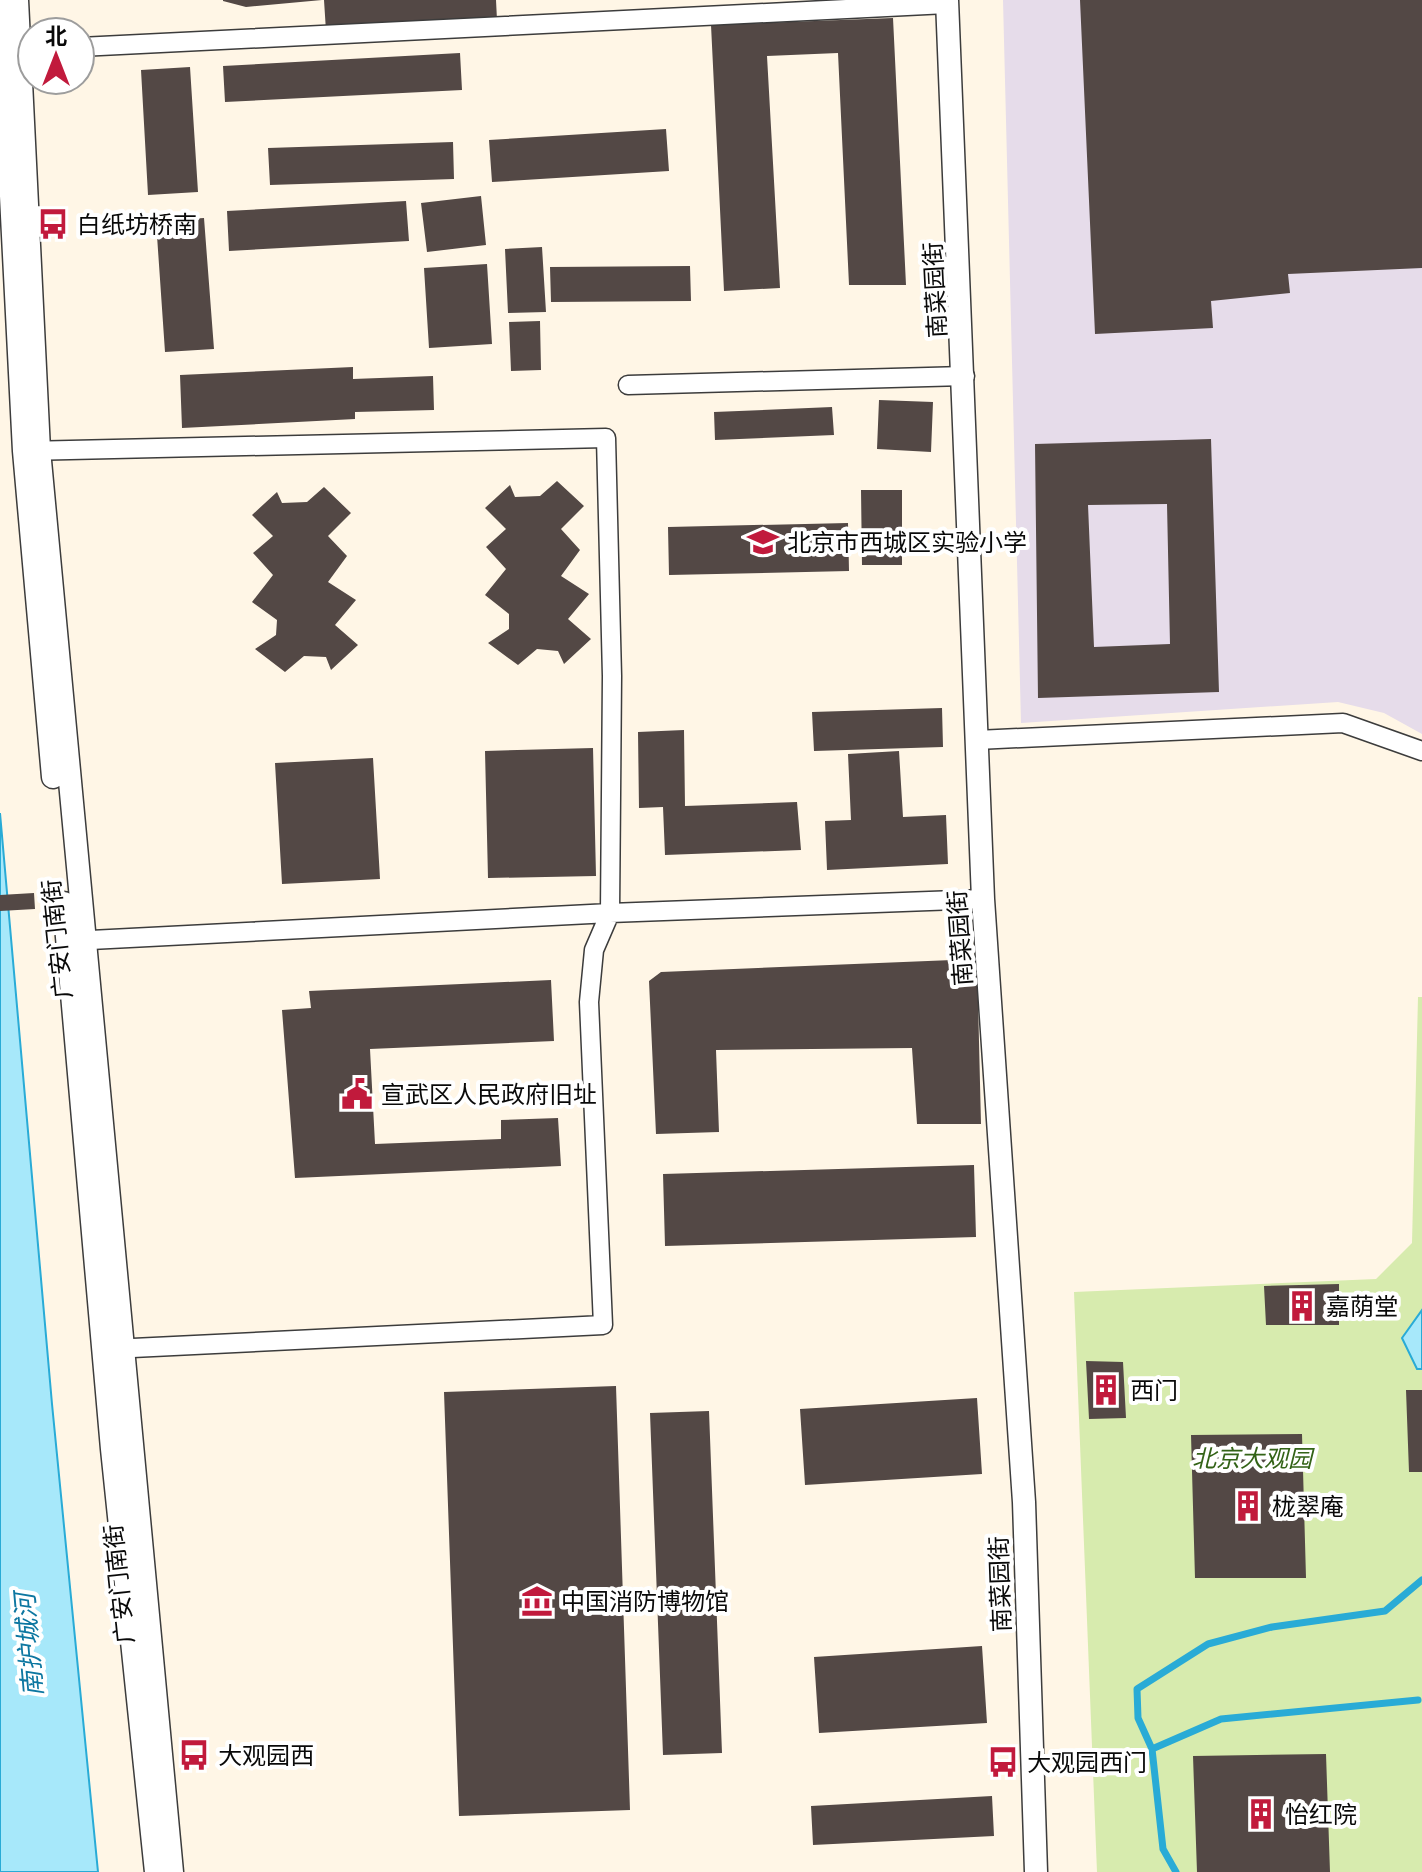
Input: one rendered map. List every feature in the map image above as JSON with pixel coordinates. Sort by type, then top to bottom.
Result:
[{"type":"street","name":"广安门南街","points":[[1,0],[16,44]]},
{"type":"street","points":[[96,46],[947,2]]},
{"type":"street","name":"南菜园街","points":[[947,2],[965,376],[983,899],[1024,1502],[1036,1872]]},
{"type":"street","name":"广安门南街","points":[[19,96],[31,451],[113,1349],[156,1872]]},
{"type":"street","points":[[628,385],[965,376]]},
{"type":"street","points":[[31,451],[606,438],[612,676],[610,913],[594,950],[589,1002],[603,1325],[113,1349]]},
{"type":"street","points":[[977,740],[1343,723],[1422,751]]},
{"type":"street","points":[[76,941],[610,913],[983,899]]},
{"type":"street","name":"广安门南街","points":[[113,1349],[172,1872]]},
{"type":"shaded area","points":[[1003,0],[1422,0],[1422,734],[1384,713],[1338,702],[1021,723]]},
{"type":"green space","name":"北京大观园","points":[[1418,997],[1422,997],[1422,1872],[1097,1872],[1074,1292],[1376,1279],[1412,1243]]},
{"type":"water","name":"南护城河","points":[[0,813],[52,1404],[98,1872],[0,1872]]},
{"type":"water","points":[[1422,1310],[1422,1369],[1417,1369],[1402,1338]]},
{"type":"building","points":[[223,0],[322,0],[246,7],[223,1]]},
{"type":"building","points":[[324,0],[496,0],[497,20],[326,31]]},
{"type":"building","points":[[1080,0],[1422,0],[1422,268],[1288,274],[1290,293],[1211,301],[1213,328],[1095,334]]},
{"type":"building","points":[[893,18],[906,285],[849,285],[838,53],[767,56],[780,288],[724,291],[711,25]]},
{"type":"building","points":[[460,53],[462,90],[225,102],[223,66]]},
{"type":"building","points":[[190,67],[198,192],[148,195],[141,70]]},
{"type":"building","points":[[666,129],[669,171],[492,182],[489,140]]},
{"type":"building","points":[[453,142],[454,179],[270,185],[268,148]]},
{"type":"building","points":[[481,196],[486,245],[427,252],[421,203]]},
{"type":"building","points":[[406,201],[409,241],[229,251],[227,211]]},
{"type":"building","points":[[204,218],[214,349],[165,352],[156,221]]},
{"type":"building","points":[[542,247],[546,312],[508,313],[505,249]]},
{"type":"building","points":[[487,264],[492,344],[429,348],[424,268]]},
{"type":"building","points":[[690,266],[691,301],[551,302],[550,267]]},
{"type":"building","points":[[540,321],[541,370],[511,371],[509,322]]},
{"type":"building","points":[[353,367],[353,379],[433,376],[434,410],[355,412],[355,419],[182,428],[180,375]]},
{"type":"building","points":[[879,400],[933,402],[931,452],[877,449]]},
{"type":"building","points":[[832,407],[834,435],[715,440],[714,412]]},
{"type":"building","points":[[1211,439],[1219,692],[1038,698],[1035,444]],"holes":[[[1167,504],[1170,644],[1094,647],[1088,505]]]},
{"type":"building","points":[[557,481],[584,506],[561,529],[580,550],[561,576],[589,594],[568,619],[591,639],[564,664],[558,651],[537,649],[518,665],[488,643],[509,629],[509,614],[485,595],[506,569],[486,547],[506,529],[485,508],[510,485],[515,497],[540,496]]},
{"type":"building","points":[[324,487],[351,513],[328,536],[347,556],[328,582],[356,600],[335,625],[358,645],[331,670],[326,657],[304,656],[285,672],[255,649],[276,635],[277,620],[252,602],[273,575],[253,553],[273,536],[252,515],[277,492],[282,503],[307,502]]},
{"type":"building","points":[[861,490],[902,490],[902,565],[862,565]]},
{"type":"building","points":[[848,523],[849,571],[669,575],[668,527]]},
{"type":"building","points":[[942,708],[943,747],[814,751],[812,712]]},
{"type":"building","points":[[684,730],[685,806],[797,802],[801,850],[665,855],[663,807],[639,808],[638,732]]},
{"type":"building","points":[[593,748],[596,876],[488,878],[485,751]]},
{"type":"building","points":[[899,751],[903,817],[946,815],[948,864],[827,870],[825,821],[851,820],[848,754]]},
{"type":"building","points":[[373,758],[380,879],[282,884],[275,763]]},
{"type":"building","points":[[34,893],[35,909],[0,911],[0,895]]},
{"type":"building","points":[[977,959],[981,1124],[917,1124],[912,1048],[716,1050],[719,1132],[656,1134],[649,981],[661,972]]},
{"type":"building","points":[[551,980],[554,1041],[370,1049],[375,1144],[501,1139],[501,1120],[558,1118],[561,1166],[295,1178],[282,1010],[311,1008],[309,991]]},
{"type":"building","points":[[974,1165],[976,1237],[665,1246],[663,1174]]},
{"type":"building","name":"嘉荫堂","points":[[1339,1284],[1339,1325],[1266,1325],[1264,1286]]},
{"type":"building","name":"西门","points":[[1086,1361],[1123,1362],[1126,1418],[1089,1419]]},
{"type":"building","name":"中国消防博物馆","points":[[616,1386],[630,1810],[459,1816],[444,1392]]},
{"type":"building","points":[[1406,1390],[1422,1390],[1422,1472],[1409,1472]]},
{"type":"building","points":[[977,1398],[982,1474],[805,1485],[800,1409]]},
{"type":"building","points":[[709,1411],[722,1753],[663,1755],[650,1413]]},
{"type":"building","name":"栊翠庵","points":[[1302,1434],[1306,1578],[1195,1578],[1191,1435]]},
{"type":"building","points":[[982,1646],[987,1723],[819,1733],[814,1657]]},
{"type":"building","name":"怡红院","points":[[1326,1754],[1330,1872],[1197,1872],[1193,1756]]},
{"type":"building","points":[[992,1796],[994,1836],[813,1845],[811,1806]]},
{"type":"waterway","points":[[1176,1872],[1163,1849],[1152,1749],[1138,1718],[1137,1689],[1208,1644],[1272,1627],[1385,1611],[1422,1580]]},
{"type":"waterway","points":[[1152,1749],[1221,1719],[1418,1700]]},
{"type":"place","name":"白纸坊桥南","points":[[53,224]]},
{"type":"place","name":"北京市西城区实验小学","points":[[763,542]]},
{"type":"place","name":"宣武区人民政府旧址","points":[[357,1094]]},
{"type":"place","name":"嘉荫堂","points":[[1302,1306]]},
{"type":"place","name":"西门","points":[[1106,1390]]},
{"type":"place","name":"栊翠庵","points":[[1248,1506]]},
{"type":"place","name":"中国消防博物馆","points":[[537,1601]]},
{"type":"place","name":"大观园西","points":[[194,1755]]},
{"type":"place","name":"大观园西门","points":[[1003,1762]]},
{"type":"place","name":"怡红院","points":[[1261,1814]]}]
